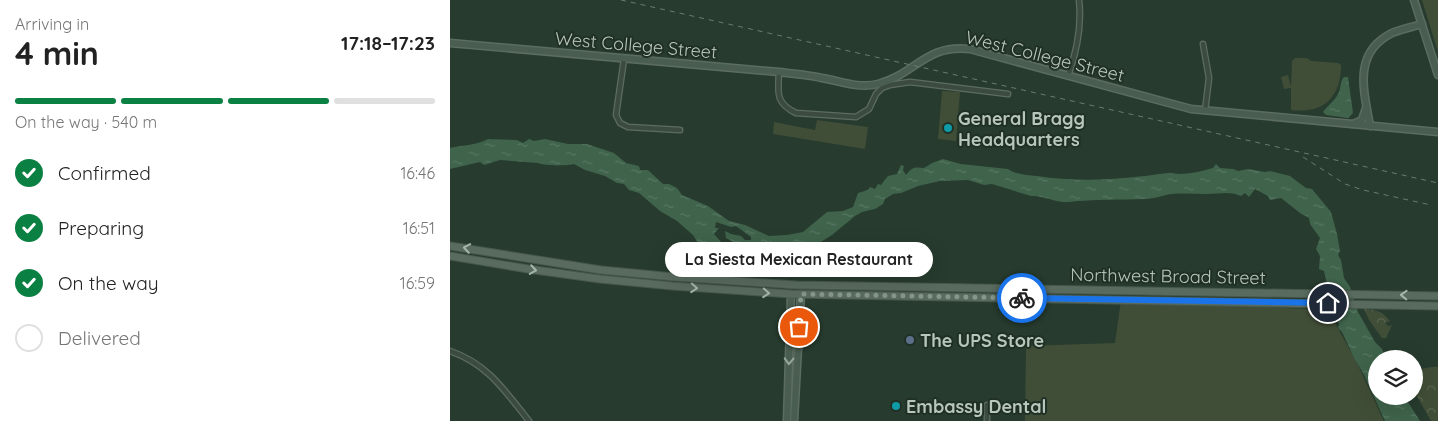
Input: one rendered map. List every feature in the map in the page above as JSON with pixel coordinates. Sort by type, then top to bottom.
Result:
[{"type":"main road","name":"Northwest Broad Street","points":[[450,246],[601,270],[796,285],[1438,296]]},
{"type":"main road","points":[[489,262],[490,253]]},
{"type":"main road","name":"Northwest Broad Street","points":[[450,256],[600,279],[791,294],[1438,306]]},
{"type":"main road","points":[[517,267],[518,257]]},
{"type":"main road","points":[[600,279],[601,270]]},
{"type":"main road","points":[[673,286],[674,277]]},
{"type":"main road","points":[[791,294],[796,285]]},
{"type":"main road","points":[[796,285],[801,294]]},
{"type":"main road","points":[[902,296],[903,286]]},
{"type":"main road","points":[[939,297],[940,287]]},
{"type":"main road","points":[[989,288],[989,297]]},
{"type":"main road","points":[[1121,290],[1122,300]]},
{"type":"main road","points":[[1174,300],[1175,291]]},
{"type":"street","points":[[1068,76],[1079,38],[1079,0]]},
{"type":"street","points":[[1414,0],[1438,75]]},
{"type":"street","points":[[1370,126],[1362,80],[1365,64],[1381,40],[1392,33],[1422,24]]},
{"type":"street","name":"West College Street","points":[[450,43],[779,72],[814,76],[867,86],[888,80],[938,51],[956,47],[970,49],[1175,105],[1206,111],[1438,132]]},
{"type":"street","points":[[1203,44],[1209,78],[1206,111]]},
{"type":"street","points":[[624,59],[616,115],[620,123],[628,127],[680,130]]},
{"type":"street","points":[[779,72],[777,91],[780,100],[788,109],[796,113],[856,117],[868,109],[876,94],[882,88],[910,82],[1008,94]]},
{"type":"street","points":[[1353,124],[1362,120],[1366,104]]},
{"type":"street","points":[[787,421],[791,294]]},
{"type":"street","points":[[794,421],[801,294]]},
{"type":"street","points":[[450,351],[469,358],[489,372],[529,421]]},
{"type":"street","points":[[986,421],[987,405]]},
{"type":"green space","points":[[1422,0],[1438,0],[1438,52]]},
{"type":"green space","points":[[1295,58],[1307,58],[1311,61],[1338,63],[1341,65],[1338,87],[1334,95],[1321,106],[1302,111],[1291,110],[1291,88],[1284,89],[1281,77],[1288,75],[1291,87],[1292,61]]},
{"type":"green space","points":[[942,91],[960,92],[956,141],[938,139]]},
{"type":"green space","points":[[817,120],[868,127],[865,149],[773,134],[774,122],[815,130]]},
{"type":"green space","points":[[1121,300],[1328,310],[1368,387],[1368,405],[1377,405],[1384,421],[1025,421],[1026,346],[1115,343]]},
{"type":"green space","points":[[1364,309],[1379,312],[1390,321],[1385,323],[1388,326],[1392,325],[1386,338],[1382,338],[1369,320]]},
{"type":"green space","points":[[1438,367],[1438,421],[1431,421],[1422,405],[1423,369]]},
{"type":"water","points":[[1344,77],[1348,77],[1353,113],[1348,118],[1326,115],[1323,112],[1340,90]]},
{"type":"water","points":[[488,139],[517,140],[523,143],[529,139],[534,141],[545,139],[568,144],[587,144],[614,153],[626,163],[639,166],[640,170],[648,170],[663,184],[669,184],[677,188],[682,195],[708,206],[729,221],[745,225],[769,236],[803,232],[827,212],[843,211],[853,207],[858,193],[868,190],[870,187],[875,189],[888,176],[897,174],[901,165],[904,166],[903,170],[906,175],[914,168],[924,168],[943,159],[961,164],[1008,169],[1022,174],[1071,179],[1179,174],[1213,168],[1216,164],[1220,168],[1238,171],[1248,169],[1270,171],[1290,176],[1306,188],[1312,189],[1331,212],[1337,234],[1340,251],[1338,255],[1341,260],[1344,278],[1350,287],[1358,312],[1375,342],[1382,350],[1368,350],[1368,384],[1342,332],[1338,328],[1339,323],[1335,320],[1324,271],[1319,269],[1320,256],[1316,249],[1320,238],[1310,224],[1309,218],[1281,198],[1270,200],[1268,196],[1255,189],[1249,197],[1245,193],[1241,196],[1228,193],[1181,194],[1149,199],[1064,202],[1031,196],[992,184],[984,185],[968,180],[940,181],[893,194],[885,199],[883,204],[855,216],[832,235],[803,253],[770,258],[713,252],[698,243],[693,235],[677,221],[660,211],[639,193],[629,190],[624,184],[617,183],[605,176],[585,170],[574,164],[550,165],[500,160],[484,165],[480,162],[450,169],[450,148],[475,144]],"holes":[[[716,222],[731,227],[736,226],[751,237],[751,240],[745,240],[741,236],[725,231],[726,238],[735,243],[722,243],[714,234],[719,228],[715,228]]]},
{"type":"water","points":[[1378,405],[1410,405],[1420,421],[1385,421]]},
{"type":"railway","points":[[621,0],[1438,183]]},
{"type":"railway","points":[[1303,157],[1345,184],[1363,190],[1431,205]]},
{"type":"way so far","points":[[799,327],[801,294],[1022,298]]},
{"type":"place","name":"General Bragg Headquarters","points":[[948,128]]},
{"type":"place","name":"La Siesta Mexican Restaurant","points":[[799,327]]},
{"type":"place","name":"The UPS Store","points":[[910,340]]},
{"type":"place","name":"Embassy Dental","points":[[896,406]]},
{"type":"route","points":[[1022,298],[1328,303]]}]
